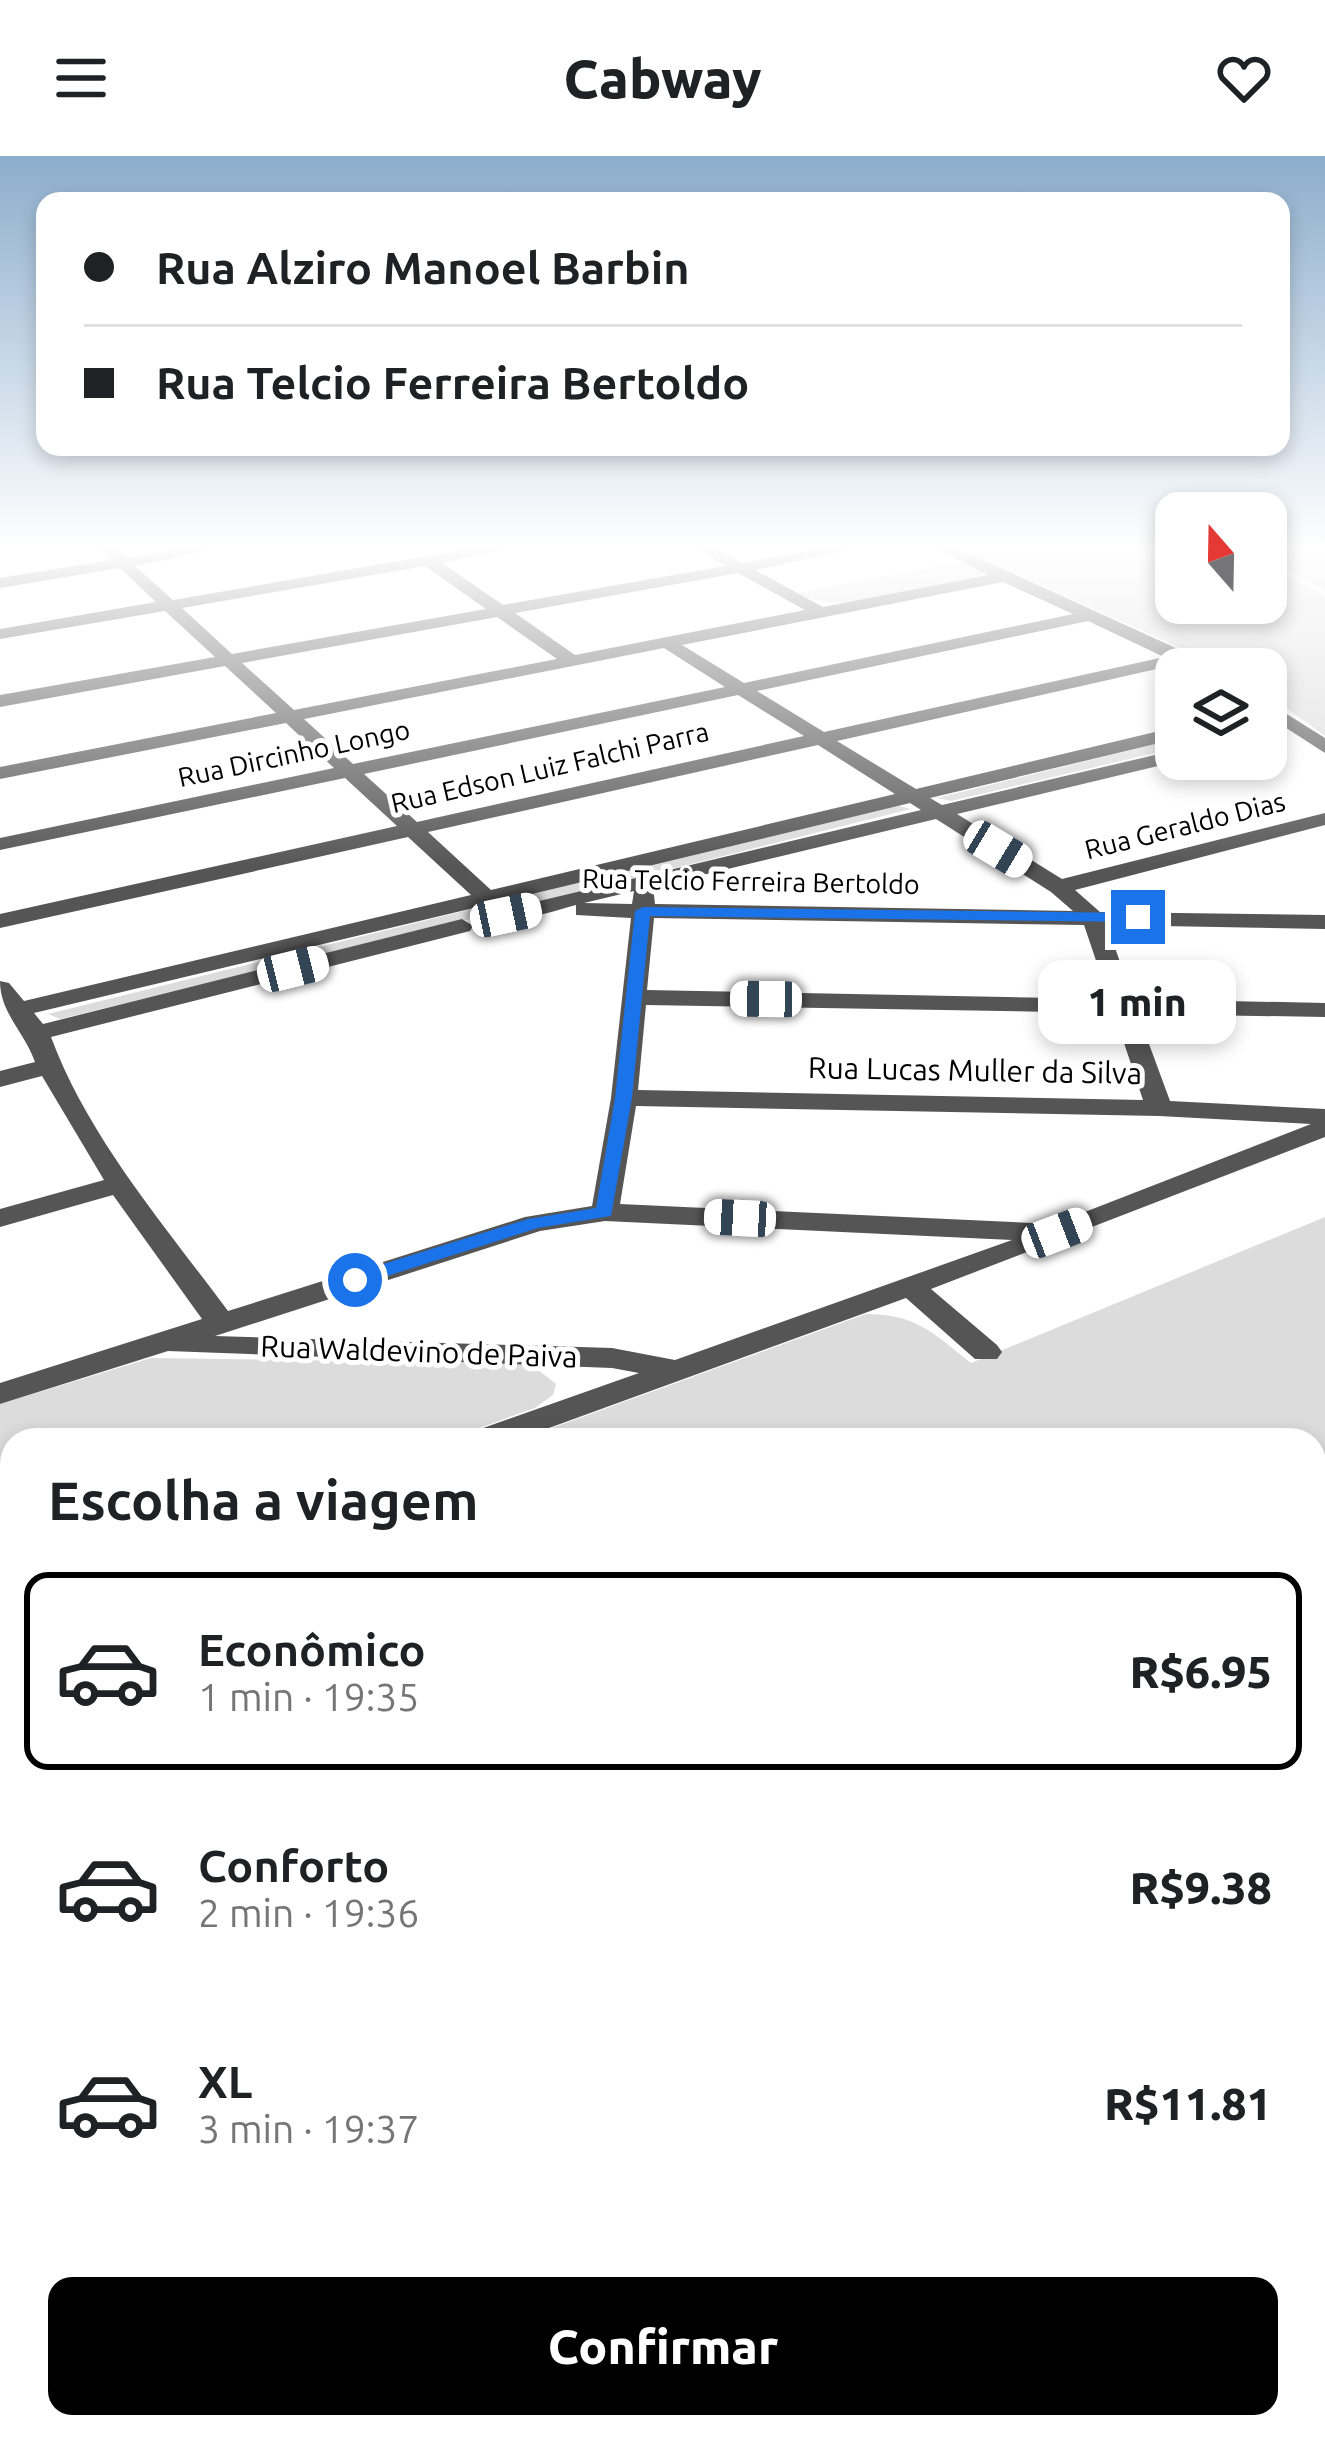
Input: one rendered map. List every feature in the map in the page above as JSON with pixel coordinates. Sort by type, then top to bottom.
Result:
[{"type":"street","points":[[222,654],[496,907]]},
{"type":"street","points":[[0,701],[259,654]]},
{"type":"street","points":[[562,654],[573,662]]},
{"type":"street","points":[[0,773],[610,654]]},
{"type":"street","points":[[685,654],[1059,886],[1092,916],[1159,1108]]},
{"type":"street","name":"Rua Dircinho Longo","points":[[0,844],[905,654]]},
{"type":"street","name":"Rua Edson Luiz Falchi Parra","points":[[0,921],[1155,664]]},
{"type":"street","points":[[1287,720],[1325,747]]},
{"type":"street","points":[[1287,730],[1300,727]]},
{"type":"street","points":[[38,1033],[910,794],[1155,739]]},
{"type":"street","points":[[220,1322],[120,1184],[49,1066],[38,1033],[9,999],[496,907],[536,908],[1155,761]]},
{"type":"street","name":"Rua Geraldo Dias","points":[[1059,886],[1325,819]]},
{"type":"street","points":[[605,1212],[624,1098],[646,884]]},
{"type":"street","name":"Rua Telcio Ferreira Bertoldo","points":[[536,908],[1325,922]]},
{"type":"street","points":[[633,997],[1325,1010]]},
{"type":"street","points":[[0,1079],[49,1066]]},
{"type":"street","name":"Rua Lucas Muller da Silva","points":[[624,1098],[1159,1108],[1325,1117]]},
{"type":"street","points":[[517,1428],[1057,1233],[1325,1128]]},
{"type":"street","points":[[0,1218],[120,1184]]},
{"type":"street","points":[[0,1394],[535,1222],[605,1212],[1057,1233]]},
{"type":"street","points":[[910,1286],[986,1352]]},
{"type":"street","name":"Rua Waldevino de Paiva","points":[[161,1343],[612,1358],[675,1370]]},
{"type":"shaded area","points":[[1287,654],[1325,654],[1325,736],[1287,708]]},
{"type":"shaded area","points":[[1155,744],[1155,753],[951,801],[937,798]]},
{"type":"shaded area","points":[[896,805],[911,809],[524,906],[508,903],[515,897]]},
{"type":"shaded area","points":[[476,908],[483,912],[470,919],[60,1019],[48,1014]]},
{"type":"shaded area","points":[[1325,1217],[1325,1428],[552,1428],[866,1314],[911,1322],[971,1363]]},
{"type":"shaded area","points":[[151,1358],[499,1363],[533,1366],[556,1384],[553,1395],[535,1408],[479,1428],[0,1428],[0,1404]]},
{"type":"route","points":[[355,1280],[535,1222],[605,1212],[624,1098],[643,911],[1138,917]]}]
